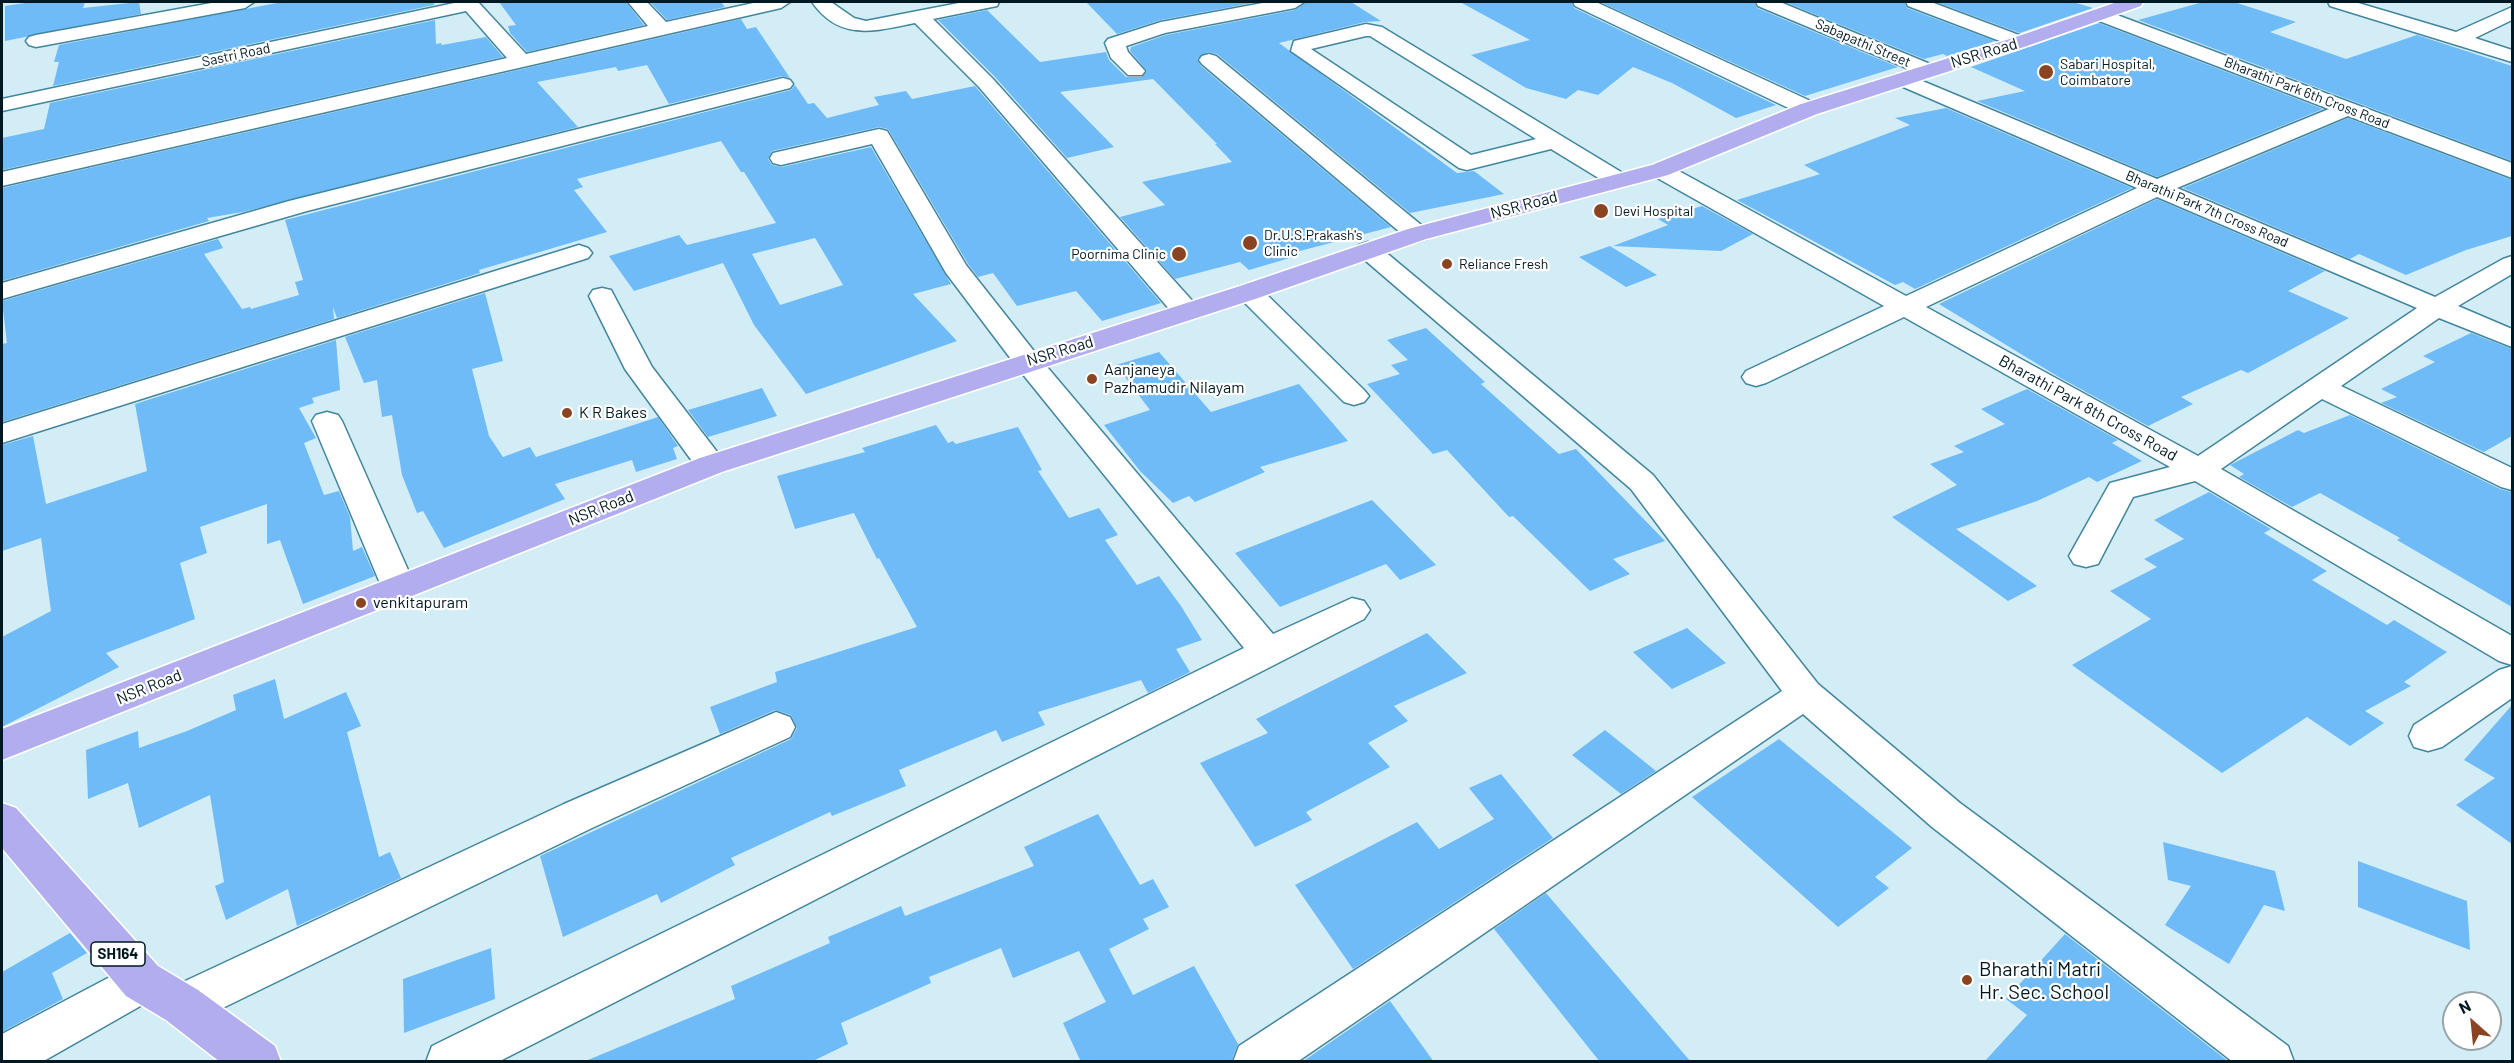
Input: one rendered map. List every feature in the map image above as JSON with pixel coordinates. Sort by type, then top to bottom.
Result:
[{"type":"main road","name":"NSR Road","points":[[2,745],[711,465],[1027,361],[1250,292],[1368,249],[1660,170],[1809,109],[2020,42],[2110,7]]},
{"type":"main road","name":"SH164","points":[[2,820],[142,981],[182,1005],[258,1062]]},
{"type":"street","points":[[36,41],[207,5],[245,2]]},
{"type":"street","points":[[638,2],[661,29]]},
{"type":"street","points":[[2,179],[781,2]]},
{"type":"street","points":[[821,2],[837,16],[856,27],[990,2]]},
{"type":"street","points":[[1135,71],[1118,54],[1115,44],[1161,28],[1295,2]]},
{"type":"street","points":[[1582,2],[1809,109]]},
{"type":"street","name":"Sabapathi Street","points":[[1765,2],[1928,70]]},
{"type":"street","points":[[1915,2],[2020,42]]},
{"type":"street","points":[[2337,2],[2512,56]]},
{"type":"street","points":[[469,3],[520,60]]},
{"type":"street","name":"Sastri Road","points":[[2,105],[469,3]]},
{"type":"street","name":"Bharathi Park 6th Cross Road","points":[[2110,7],[2347,109],[2512,171]]},
{"type":"street","points":[[2457,39],[2512,13]]},
{"type":"street","points":[[920,16],[986,83],[1186,311]]},
{"type":"street","points":[[1555,141],[1467,163],[1301,51],[1301,45],[1366,30],[1375,31],[1555,141],[1618,180]]},
{"type":"street","points":[[1209,60],[1417,234]]},
{"type":"street","name":"Bharathi Park 7th Cross Road","points":[[1901,79],[2512,339]]},
{"type":"street","points":[[2,291],[298,206],[783,84]]},
{"type":"street","points":[[1756,377],[2156,188],[2347,109]]},
{"type":"street","points":[[781,158],[879,136],[955,268],[1027,361],[1268,651]]},
{"type":"street","name":"Bharathi Park 8th Cross Road","points":[[1660,170],[2199,470],[2512,652]]},
{"type":"street","points":[[1368,249],[1642,482],[1805,694],[1947,815],[2271,1062]]},
{"type":"street","points":[[2,434],[579,253]]},
{"type":"street","points":[[2086,556],[2121,490],[2199,470],[2318,386],[2438,306],[2512,264]]},
{"type":"street","points":[[1250,292],[1354,396]]},
{"type":"street","points":[[602,296],[639,369],[711,465]]},
{"type":"street","points":[[2318,386],[2512,480]]},
{"type":"street","points":[[327,421],[399,588]]},
{"type":"street","points":[[449,1062],[1352,610]]},
{"type":"street","points":[[2428,736],[2512,680]]},
{"type":"street","points":[[1256,1062],[1805,694]]},
{"type":"street","points":[[182,1005],[578,816],[776,727]]},
{"type":"street","points":[[2,1059],[142,981]]},
{"type":"building","points":[[32,2],[85,2],[83,8],[139,2],[141,14],[5,41],[5,6]]},
{"type":"building","points":[[282,2],[434,2],[434,5],[53,86],[59,62],[54,62],[59,45]]},
{"type":"building","points":[[499,2],[626,2],[644,25],[527,52],[510,33],[508,26],[516,25]]},
{"type":"building","points":[[650,2],[721,2],[725,7],[667,20]]},
{"type":"building","points":[[1086,2],[1258,2],[1161,20],[1117,34]]},
{"type":"building","points":[[1306,2],[1351,2],[1381,21],[1365,22],[1279,43],[1457,173],[1474,171],[1504,194],[1410,213],[1217,54],[1208,52],[1197,59],[1201,66],[1391,227],[1296,252],[1300,255],[1249,270],[1240,262],[1175,279],[1120,217],[1165,205],[1142,182],[1232,162],[1215,144],[1217,144],[1153,79],[1060,92],[1114,147],[1067,158],[995,77],[938,20],[987,10],[1040,62],[1106,52],[1109,60],[1126,77],[1142,77],[1147,71],[1130,51],[1131,47],[1166,35],[1295,10]]},
{"type":"building","points":[[1460,2],[1571,2],[1574,8],[1776,105],[1736,118],[1672,83],[1633,67],[1598,95],[1578,90],[1566,99],[1526,88],[1471,55],[1530,40]]},
{"type":"building","points":[[1600,2],[1754,2],[1757,8],[1898,67],[1805,96]]},
{"type":"building","points":[[1785,2],[1904,2],[1907,8],[1995,41],[1947,56],[1943,54],[1924,59]]},
{"type":"building","points":[[1936,2],[2073,2],[2093,8],[2020,33]]},
{"type":"building","points":[[2203,2],[2234,2],[2296,22],[2270,32],[2346,59],[2417,35],[2512,66],[2512,161],[2138,20]]},
{"type":"building","points":[[741,19],[747,29],[756,27],[790,78],[782,76],[669,104],[647,65],[618,71],[616,67],[537,82],[578,127],[243,212],[207,218],[209,221],[2,281],[2,188]]},
{"type":"building","points":[[435,20],[436,44],[441,43],[442,45],[486,37],[503,57],[2,170],[2,138],[44,129],[50,103]]},
{"type":"building","points":[[2099,23],[2323,109],[2157,177],[1977,101],[2025,91],[1971,67]]},
{"type":"building","points":[[795,85],[808,104],[814,103],[827,118],[879,105],[874,97],[906,91],[912,99],[975,86],[1161,303],[1102,321],[1076,291],[1017,306],[993,273],[978,277],[968,264],[888,129],[879,127],[772,151],[768,159],[772,165],[782,167],[871,147],[951,284],[913,294],[957,341],[806,394],[754,325],[723,263],[634,291],[609,256],[679,235],[687,245],[776,223],[744,172],[741,172],[721,141],[577,179],[583,187],[574,190],[607,232],[479,270],[480,273],[337,318],[333,307],[334,319],[2,422],[2,344],[7,343],[2,301],[218,239],[223,248],[204,254],[242,309],[250,307],[251,309],[299,295],[295,282],[303,280],[285,220],[791,90]],"holes":[[[815,238],[843,285],[780,305],[752,254]]]},
{"type":"building","points":[[1946,108],[2132,188],[1915,289],[1903,282],[1895,285],[1737,200],[1820,174],[1804,165],[1910,125],[1895,118]]},
{"type":"building","points":[[2348,118],[2512,180],[2512,236],[2466,250],[2406,275],[2359,254],[2350,259],[2183,188]]},
{"type":"building","points":[[2157,199],[2325,271],[2288,291],[2349,318],[2248,373],[2241,370],[2181,397],[2193,404],[2148,426],[2057,376],[1939,304]]},
{"type":"building","points":[[1702,206],[1753,234],[1721,251],[1613,246],[1668,225],[1658,219]]},
{"type":"building","points":[[1610,246],[1657,275],[1626,287],[1579,257]]},
{"type":"building","points":[[485,293],[503,361],[472,369],[489,436],[503,457],[530,447],[536,457],[658,417],[678,446],[673,448],[677,459],[636,472],[632,460],[555,484],[565,499],[444,548],[423,511],[417,513],[402,475],[392,415],[382,417],[377,380],[364,383],[345,337]]},
{"type":"building","points":[[1426,328],[1485,382],[1481,384],[1559,454],[1576,449],[1665,541],[1613,559],[1630,574],[1590,591],[1513,516],[1509,517],[1447,450],[1433,454],[1367,384],[1400,374],[1391,365],[1408,360],[1387,340]]},
{"type":"building","points":[[2471,333],[2512,349],[2512,436],[2484,452],[2381,403],[2397,397],[2381,389],[2435,362],[2423,356]]},
{"type":"building","points":[[336,340],[340,390],[312,398],[314,403],[299,408],[316,438],[304,443],[324,495],[339,491],[350,517],[353,551],[362,547],[375,576],[303,604],[280,540],[267,544],[267,504],[200,527],[207,553],[180,563],[195,619],[106,653],[119,667],[2,727],[2,637],[51,611],[41,538],[2,551],[2,445],[33,436],[46,504],[147,471],[135,404]]},
{"type":"building","points":[[1159,352],[1211,412],[1299,384],[1348,441],[1260,467],[1265,472],[1195,502],[1189,496],[1173,503],[1140,471],[1104,425],[1150,410],[1116,365]]},
{"type":"building","points":[[762,388],[777,416],[708,437],[688,410]]},
{"type":"building","points":[[2027,389],[2118,440],[2112,443],[2142,461],[2097,482],[2089,477],[2037,501],[1956,529],[2037,586],[2008,601],[1892,517],[1957,485],[1930,464],[1964,452],[1954,446],[2005,424],[1981,409]]},
{"type":"building","points":[[2350,415],[2500,489],[2512,492],[2512,607],[2397,540],[2400,538],[2320,493],[2292,507],[2239,477],[2244,474],[2230,465],[2298,430],[2304,433]]},
{"type":"building","points":[[936,425],[948,443],[953,441],[956,444],[1018,427],[1042,470],[1038,471],[1069,518],[1099,508],[1118,535],[1105,540],[1137,585],[1159,576],[1181,606],[1202,640],[1176,649],[1190,672],[1148,693],[1141,680],[1038,712],[1045,725],[1002,742],[996,730],[899,770],[906,786],[832,816],[830,812],[731,858],[735,865],[661,903],[657,894],[563,937],[540,856],[791,739],[797,728],[791,715],[775,710],[720,734],[710,707],[777,682],[775,672],[917,627],[879,558],[877,559],[854,513],[795,529],[777,476],[865,452],[862,448]]},
{"type":"building","points":[[2209,492],[2271,529],[2264,533],[2327,571],[2312,580],[2387,625],[2394,620],[2447,652],[2404,682],[2411,686],[2365,711],[2384,723],[2350,746],[2307,717],[2222,773],[2072,665],[2151,619],[2110,591],[2157,567],[2144,559],[2184,539],[2154,520]]},
{"type":"building","points":[[1372,500],[1436,565],[1400,580],[1386,564],[1280,607],[1235,553]]},
{"type":"building","points":[[1687,628],[1726,663],[1672,689],[1633,652]]},
{"type":"building","points":[[1427,633],[1467,673],[1394,706],[1408,721],[1368,743],[1390,767],[1306,812],[1312,820],[1255,847],[1200,763],[1268,733],[1256,719]]},
{"type":"building","points":[[275,679],[284,719],[346,692],[361,726],[347,732],[379,857],[390,852],[401,878],[297,926],[288,889],[226,920],[215,886],[224,882],[210,795],[139,828],[128,783],[88,799],[86,750],[138,731],[139,748],[187,731],[236,710],[233,695]]},
{"type":"building","points":[[2512,705],[2512,844],[2456,805],[2495,778],[2464,760]]},
{"type":"building","points":[[1605,730],[1656,771],[1621,794],[1572,755]]},
{"type":"building","points":[[1779,739],[1912,848],[1875,877],[1889,888],[1838,927],[1692,797]]},
{"type":"building","points":[[1501,774],[1553,838],[1353,969],[1295,885],[1417,822],[1439,849],[1494,819],[1469,788]]},
{"type":"building","points":[[1098,814],[1140,885],[1153,879],[1169,907],[1143,919],[1149,929],[1109,949],[1133,995],[1194,966],[1238,1044],[1231,1062],[1081,1062],[1063,1023],[1106,1002],[1079,951],[1013,978],[1001,948],[929,977],[931,983],[841,1023],[848,1044],[811,1062],[583,1062],[735,999],[731,986],[830,943],[828,937],[901,906],[905,916],[1034,866],[1024,847]]},
{"type":"building","points":[[2163,842],[2275,871],[2285,911],[2264,905],[2229,964],[2165,925],[2191,886],[2168,880]]},
{"type":"building","points":[[2358,861],[2467,901],[2470,950],[2358,907]]},
{"type":"building","points":[[1546,893],[1691,1062],[1600,1062],[1494,929]]},
{"type":"building","points":[[70,933],[87,953],[52,973],[63,999],[2,1032],[2,972]]},
{"type":"building","points":[[2065,934],[2229,1062],[1984,1062],[2027,1015],[2006,999]]},
{"type":"building","points":[[491,948],[495,999],[404,1033],[403,979]]},
{"type":"building","points":[[1390,1001],[1434,1062],[1302,1062]]},
{"type":"place","name":"Sabari Hospital, Coimbatore","points":[[2046,72]]},
{"type":"place","name":"Devi Hospital","points":[[1601,211]]},
{"type":"place","name":"Dr.U.S.Prakash's Clinic","points":[[1250,243]]},
{"type":"place","name":"Poornima Clinic","points":[[1179,254]]},
{"type":"place","name":"Reliance Fresh","points":[[1447,264]]},
{"type":"place","name":"Aanjaneya Pazhamudir Nilayam","points":[[1092,379]]},
{"type":"place","name":"K R Bakes","points":[[567,413]]},
{"type":"place","name":"venkitapuram","points":[[361,603]]},
{"type":"place","name":"Bharathi Matri Hr. Sec. School","points":[[1967,980]]}]
